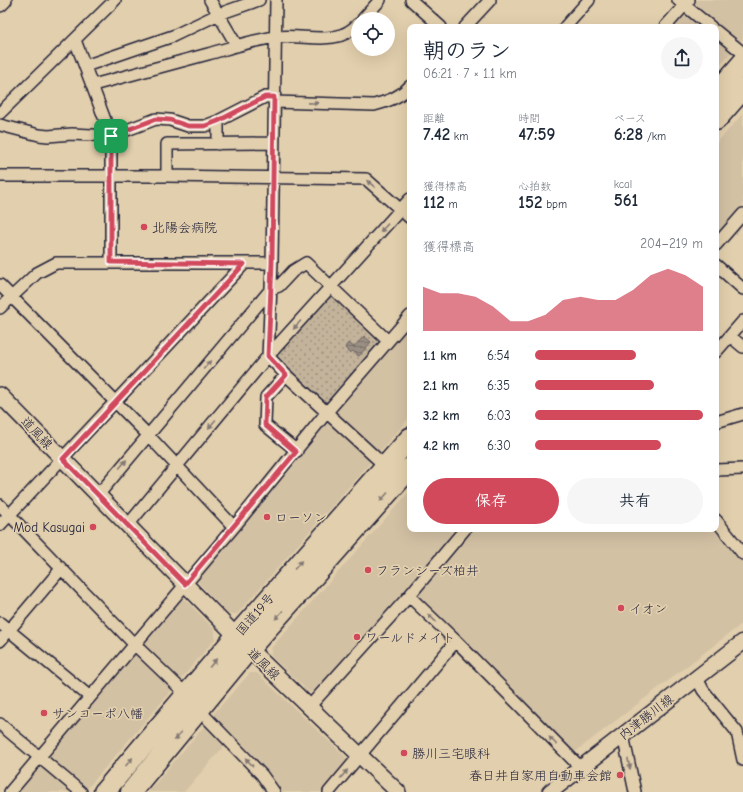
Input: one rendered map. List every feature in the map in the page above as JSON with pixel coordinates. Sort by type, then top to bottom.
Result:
[{"type":"highway","points":[[719,90],[743,62]]},
{"type":"highway","points":[[719,117],[743,89]]},
{"type":"highway","name":"国道19号","points":[[131,792],[199,710],[242,643],[385,466],[407,441]]},
{"type":"highway","name":"国道19号","points":[[104,792],[186,694],[242,643],[407,477]]},
{"type":"street","points":[[0,4],[4,0]]},
{"type":"street","points":[[0,113],[115,0]]},
{"type":"street","points":[[210,0],[237,46]]},
{"type":"street","points":[[84,66],[174,36],[219,14],[259,0]]},
{"type":"street","points":[[276,0],[272,263],[268,356],[286,375],[385,466]]},
{"type":"street","points":[[369,12],[380,0]]},
{"type":"street","points":[[411,0],[438,24]]},
{"type":"street","points":[[468,24],[490,0]]},
{"type":"street","points":[[568,24],[589,0]]},
{"type":"street","points":[[668,24],[684,2],[708,24]]},
{"type":"street","points":[[93,86],[237,46],[276,37],[323,39],[336,37],[351,29]]},
{"type":"street","points":[[719,33],[743,53]]},
{"type":"street","points":[[75,40],[111,136],[111,262]]},
{"type":"street","points":[[0,125],[48,136],[72,134],[111,136],[156,119],[170,120],[188,126],[205,126],[265,97],[274,100],[374,105],[389,101],[403,94],[407,89]]},
{"type":"street","points":[[218,121],[218,144]]},
{"type":"street","points":[[167,176],[167,144],[273,143]]},
{"type":"street","points":[[0,176],[167,176],[366,179],[407,215]]},
{"type":"street","points":[[128,525],[268,356],[407,202]]},
{"type":"street","points":[[719,242],[743,214]]},
{"type":"street","points":[[0,308],[37,273],[56,263],[272,263]]},
{"type":"street","points":[[98,494],[271,289],[278,286],[294,271],[306,263],[388,341]]},
{"type":"street","points":[[0,525],[244,264]]},
{"type":"street","points":[[719,268],[743,289]]},
{"type":"street","points":[[0,285],[148,435],[234,527]]},
{"type":"street","points":[[10,792],[234,527],[327,412],[407,319]]},
{"type":"street","points":[[719,349],[743,321]]},
{"type":"street","points":[[730,336],[743,347]]},
{"type":"street","points":[[286,375],[266,397],[265,425],[296,452]]},
{"type":"street","name":"道風線","points":[[0,395],[242,643],[398,792]]},
{"type":"street","points":[[719,421],[743,414]]},
{"type":"street","points":[[719,470],[743,469]]},
{"type":"street","points":[[0,505],[135,644],[186,694]]},
{"type":"street","points":[[719,523],[739,540],[743,554]]},
{"type":"street","points":[[309,707],[409,596],[459,532]]},
{"type":"street","points":[[0,641],[61,568]]},
{"type":"street","points":[[409,596],[456,641],[581,768]]},
{"type":"street","points":[[0,622],[90,697]]},
{"type":"street","points":[[328,792],[456,641]]},
{"type":"street","name":"内津勝川線","points":[[550,792],[743,642]]},
{"type":"street","points":[[697,678],[703,690],[740,731],[743,760]]},
{"type":"street","points":[[199,710],[262,775],[274,792]]},
{"type":"street","points":[[0,724],[81,792]]},
{"type":"street","points":[[623,735],[635,792]]},
{"type":"shaded area","points":[[696,0],[743,0],[743,39],[736,43],[719,29],[719,24],[713,24],[693,8],[693,3]]},
{"type":"shaded area","points":[[689,13],[702,24],[675,24],[684,14]]},
{"type":"shaded area","points":[[719,40],[730,49],[731,53],[719,67]]},
{"type":"shaded area","points":[[743,113],[743,205],[719,232],[719,141]]},
{"type":"shaded area","points":[[328,295],[333,295],[380,338],[380,341],[327,402],[324,402],[276,358],[275,352]]},
{"type":"shaded area","points":[[407,327],[407,420],[380,451],[377,451],[336,413],[335,409]]},
{"type":"shaded area","points":[[364,336],[371,342],[359,356],[353,351],[350,353],[345,348],[348,343],[354,347]]},
{"type":"shaded area","points":[[325,422],[329,422],[369,459],[370,463],[237,614],[228,614],[199,583],[198,579]]},
{"type":"shaded area","points":[[407,494],[407,532],[451,532],[451,537],[314,692],[309,692],[271,656],[271,648]]},
{"type":"shaded area","points":[[469,532],[719,532],[743,561],[743,623],[575,752],[571,753],[415,599],[415,593]]},
{"type":"shaded area","points":[[181,600],[186,600],[215,630],[215,639],[181,679],[177,679],[145,646],[144,642]]},
{"type":"shaded area","points":[[135,654],[138,654],[172,690],[86,790],[50,759],[49,754]]},
{"type":"shaded area","points":[[250,673],[257,673],[347,758],[348,763],[323,792],[281,792],[260,764],[214,718],[214,713]]},
{"type":"shaded area","points":[[206,724],[225,745],[184,792],[148,792]]},
{"type":"shaded area","points":[[36,768],[42,768],[70,792],[16,792]]},
{"type":"place","name":"北陽会病院","points":[[144,227]]},
{"type":"place","name":"ローソン","points":[[267,517]]},
{"type":"place","name":"Mod Kasugai","points":[[93,527]]},
{"type":"place","name":"フランシーズ柏井","points":[[368,570]]},
{"type":"place","name":"イオン","points":[[621,608]]},
{"type":"place","name":"ワールドメイト","points":[[357,637]]},
{"type":"place","name":"サンコーポ八幡","points":[[44,713]]},
{"type":"place","name":"勝川三宅眼科","points":[[404,753]]},
{"type":"place","name":"春日井自家用自動車会館","points":[[620,775]]},
{"type":"route","points":[[265,97],[274,97],[272,263],[268,356],[286,375],[266,397],[265,425],[296,452],[185,584],[63,459],[244,264],[111,262],[111,136],[156,119],[170,120],[188,126],[205,126],[265,97]]}]
